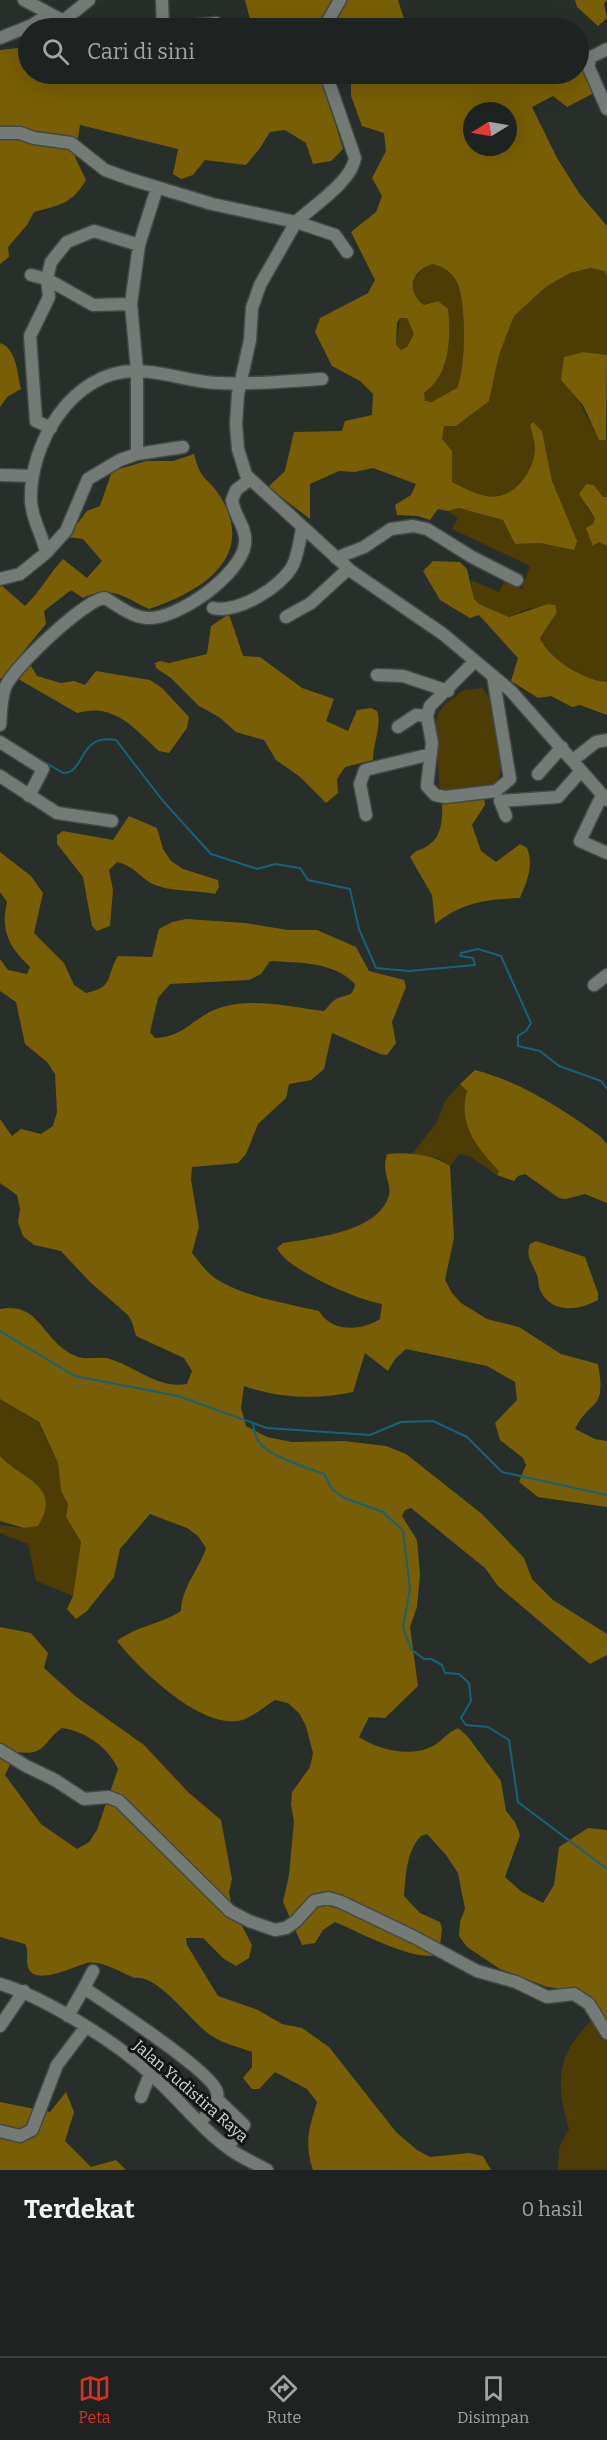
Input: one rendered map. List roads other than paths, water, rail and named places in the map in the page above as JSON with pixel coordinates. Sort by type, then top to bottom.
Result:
[{"type":"street","points":[[24,0],[57,18]]},
{"type":"street","points":[[67,18],[89,0]]},
{"type":"street","points":[[162,0],[163,18]]},
{"type":"street","points":[[330,18],[340,0]]},
{"type":"street","points":[[43,18],[49,14]]},
{"type":"street","points":[[0,38],[18,31]]},
{"type":"street","points":[[589,63],[591,57],[607,49]]},
{"type":"street","points":[[589,68],[607,109]]},
{"type":"street","points":[[329,84],[355,158],[354,165],[347,177],[296,222],[255,297],[236,424],[241,462],[249,480],[348,569],[422,618],[527,707],[604,797],[577,839],[607,853]]},
{"type":"street","points":[[0,133],[20,133],[34,138],[71,143],[105,170],[212,204],[296,222],[335,235],[347,252]]},
{"type":"street","points":[[137,454],[136,370],[131,304],[139,245],[157,188]]},
{"type":"street","points":[[51,428],[36,420],[30,336],[49,297],[47,279],[51,262],[67,242],[78,236],[98,231],[139,245]]},
{"type":"street","points":[[31,275],[47,279],[93,305],[131,304]]},
{"type":"street","points":[[46,554],[33,516],[32,476],[51,428],[66,405],[100,379],[136,370],[204,382],[241,384],[322,379]]},
{"type":"street","points":[[0,579],[30,568],[46,554],[66,531],[88,479],[120,460],[137,454],[183,447]]},
{"type":"street","points":[[0,475],[32,476]]},
{"type":"street","points":[[0,725],[5,686],[24,662],[90,603],[105,598],[138,617],[165,616],[204,593],[231,571],[242,556],[245,542],[244,527],[232,500],[236,490],[249,480]]},
{"type":"street","points":[[336,558],[364,547],[392,529],[413,526],[427,529],[472,557],[517,580]]},
{"type":"street","points":[[213,608],[223,609],[252,600],[275,585],[292,566],[302,528]]},
{"type":"street","points":[[286,617],[311,603],[348,569]]},
{"type":"street","points":[[474,662],[448,691],[433,702],[427,716],[431,754],[426,781],[428,789],[435,795],[445,797],[478,794],[558,797],[581,771]]},
{"type":"street","points":[[377,675],[403,676],[448,691]]},
{"type":"street","points":[[493,676],[510,773],[500,795],[506,816]]},
{"type":"street","points":[[398,727],[416,715],[427,716]]},
{"type":"street","points":[[573,760],[596,742],[607,741]]},
{"type":"street","points":[[0,742],[43,769],[28,796]]},
{"type":"street","points":[[538,774],[562,747]]},
{"type":"street","points":[[366,815],[360,784],[365,770],[431,754]]},
{"type":"street","points":[[0,776],[57,813],[112,820]]},
{"type":"street","points":[[594,985],[607,975]]},
{"type":"street","points":[[0,1750],[26,1767],[56,1780],[84,1799],[108,1797],[119,1801],[230,1911],[249,1921],[275,1930],[286,1928],[314,1901],[322,1898],[341,1902],[414,1936],[477,1971],[516,1982],[547,1997],[574,1994],[589,2004],[607,2033]]},
{"type":"street","points":[[68,2016],[93,1971]]},
{"type":"street","name":"Jalan Yudistira Raya","points":[[0,1984],[24,1991],[86,2028],[150,2073],[200,2123],[228,2147],[267,2170]]},
{"type":"street","points":[[84,1988],[130,2019],[213,2083],[218,2095],[217,2099],[200,2123]]},
{"type":"street","points":[[0,2026],[24,1991]]},
{"type":"street","points":[[0,2131],[20,2136],[32,2130],[57,2065],[86,2028]]},
{"type":"street","points":[[141,2097],[150,2073]]},
{"type":"street","points":[[217,2099],[244,2125],[228,2147]]},
{"type":"waterway","points":[[17,746],[63,773],[76,767],[95,742],[104,739],[116,740],[163,801],[211,854],[257,869],[275,864],[300,868],[308,880],[350,889],[359,929],[376,968],[409,971],[475,965],[473,958],[460,956],[461,953],[478,949],[501,956],[531,1023],[526,1031],[518,1036],[518,1046],[540,1051],[559,1066],[601,1081],[607,1089]]},
{"type":"waterway","points":[[0,1331],[75,1376],[178,1396],[267,1428],[370,1435],[401,1422],[433,1421],[467,1437],[502,1472],[607,1495]]},
{"type":"waterway","points":[[253,1423],[258,1441],[270,1452],[324,1474],[332,1489],[344,1498],[383,1512],[403,1531],[410,1589],[403,1627],[411,1649],[424,1659],[431,1659],[442,1665],[445,1673],[459,1674],[469,1683],[471,1701],[461,1718],[466,1725],[488,1727],[509,1740],[518,1802],[607,1869]]}]
